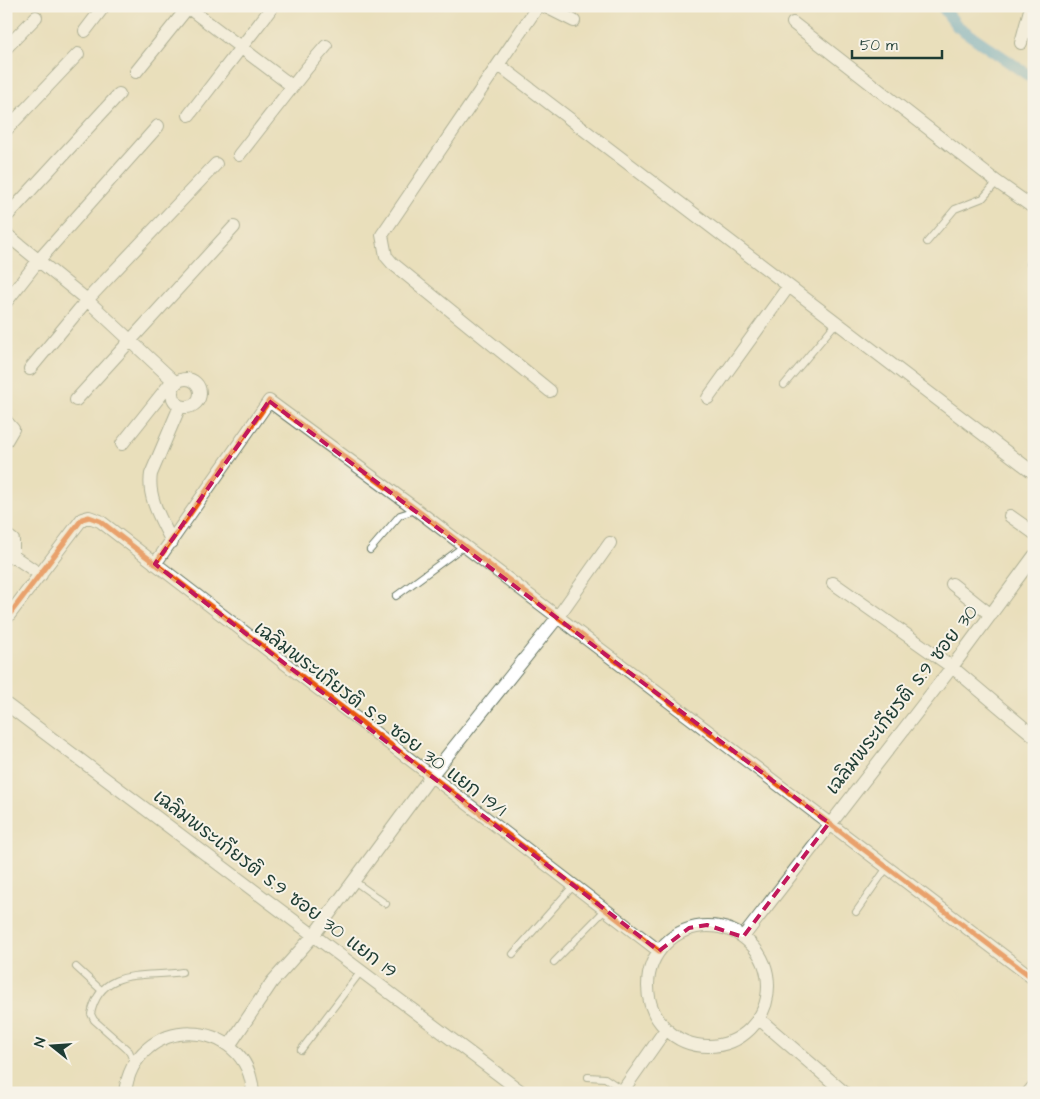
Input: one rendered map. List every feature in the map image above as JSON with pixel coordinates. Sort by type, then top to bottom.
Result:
[{"type":"street","points":[[85,31],[104,6]]},
{"type":"street","points":[[189,115],[273,6]]},
{"type":"street","points":[[538,6],[382,235],[383,247],[392,263],[550,392]]},
{"type":"street","points":[[544,6],[574,21]]},
{"type":"street","points":[[1021,44],[1031,6]]},
{"type":"street","points":[[136,72],[188,7],[292,86]]},
{"type":"street","points":[[6,48],[36,18]]},
{"type":"street","points":[[793,23],[997,182],[1034,208]]},
{"type":"street","points":[[239,155],[292,86],[326,46]]},
{"type":"street","points":[[6,130],[78,54]]},
{"type":"street","points":[[499,65],[1034,473]]},
{"type":"street","points":[[6,217],[119,94]]},
{"type":"street","points":[[6,302],[38,261],[158,126]]},
{"type":"street","points":[[30,369],[87,300],[216,164]]},
{"type":"street","points":[[76,400],[234,227]]},
{"type":"street","points":[[6,234],[87,300],[175,382]]},
{"type":"street","points":[[708,398],[788,287]]},
{"type":"street","points":[[122,444],[175,382],[185,379],[194,381],[201,393],[194,406],[180,406]]},
{"type":"street","points":[[175,382],[172,396],[180,406]]},
{"type":"street","points":[[155,564],[270,400],[829,823],[886,869],[1034,979]]},
{"type":"street","points":[[172,542],[156,509],[149,486],[151,474],[180,406]]},
{"type":"street","points":[[6,420],[13,430],[6,441]]},
{"type":"street","points":[[1010,516],[1034,533]]},
{"type":"street","name":"เฉลิมพระเกียรติ ร.9 ซอย 30 แยก 19/1","points":[[41,575],[82,519],[89,517],[100,521],[659,951]]},
{"type":"street","points":[[6,535],[13,540],[10,557],[41,575],[6,619]]},
{"type":"street","points":[[229,1046],[272,982],[313,936],[430,776],[557,618],[610,543]]},
{"type":"street","name":"เฉลิมพระเกียรติ ร.9 ซอย 30","points":[[743,937],[829,823],[952,667],[1034,556]]},
{"type":"street","points":[[833,583],[952,667],[1034,736]]},
{"type":"street","points":[[952,584],[990,614]]},
{"type":"street","name":"เฉลิมพระเกียรติ ร.9 ซอย 30 แยก 19","points":[[6,704],[523,1093]]},
{"type":"street","points":[[707,925],[726,928],[743,937],[756,949],[764,966],[768,983],[766,1002],[758,1018],[739,1036],[714,1046],[697,1045],[680,1040],[666,1029],[652,1008],[648,983],[651,966],[659,951],[672,937],[689,928],[707,925]]},
{"type":"street","points":[[758,1018],[845,1093]]},
{"type":"street","points":[[622,1091],[666,1029]]},
{"type":"street","points":[[125,1093],[128,1077],[134,1063],[144,1051],[156,1041],[170,1035],[186,1032],[209,1036],[229,1046],[240,1057],[248,1071],[253,1093]]},
{"type":"street","points":[[1028,1093],[1034,1086]]},
{"type":"lane","points":[[927,242],[955,209],[983,198],[997,182]]},
{"type":"lane","points":[[1034,256],[1030,264],[1034,270]]},
{"type":"lane","points":[[784,385],[836,323]]},
{"type":"lane","points":[[370,550],[400,515],[416,510]]},
{"type":"lane","points":[[396,596],[464,546]]},
{"type":"lane","points":[[856,912],[886,869]]},
{"type":"lane","points":[[354,881],[386,904]]},
{"type":"lane","points":[[513,954],[574,884]]},
{"type":"lane","points":[[554,962],[606,909]]},
{"type":"lane","points":[[76,967],[100,989]]},
{"type":"lane","points":[[301,1050],[362,970]]},
{"type":"lane","points":[[134,1063],[129,1051],[94,1020],[91,1014],[100,989],[116,980],[151,973],[182,972]]},
{"type":"lane","points":[[588,1078],[605,1078],[622,1091]]},
{"type":"highlighted area","points":[[269,401],[829,823],[743,937],[707,925],[689,928],[659,951],[155,564]]},
{"type":"waterway","points":[[942,6],[957,26],[1034,79]]},
{"type":"cycle path","points":[[155,564],[269,401],[417,510],[1034,979]]},
{"type":"cycle path","points":[[6,619],[82,519],[89,517],[100,521],[659,951]]}]
